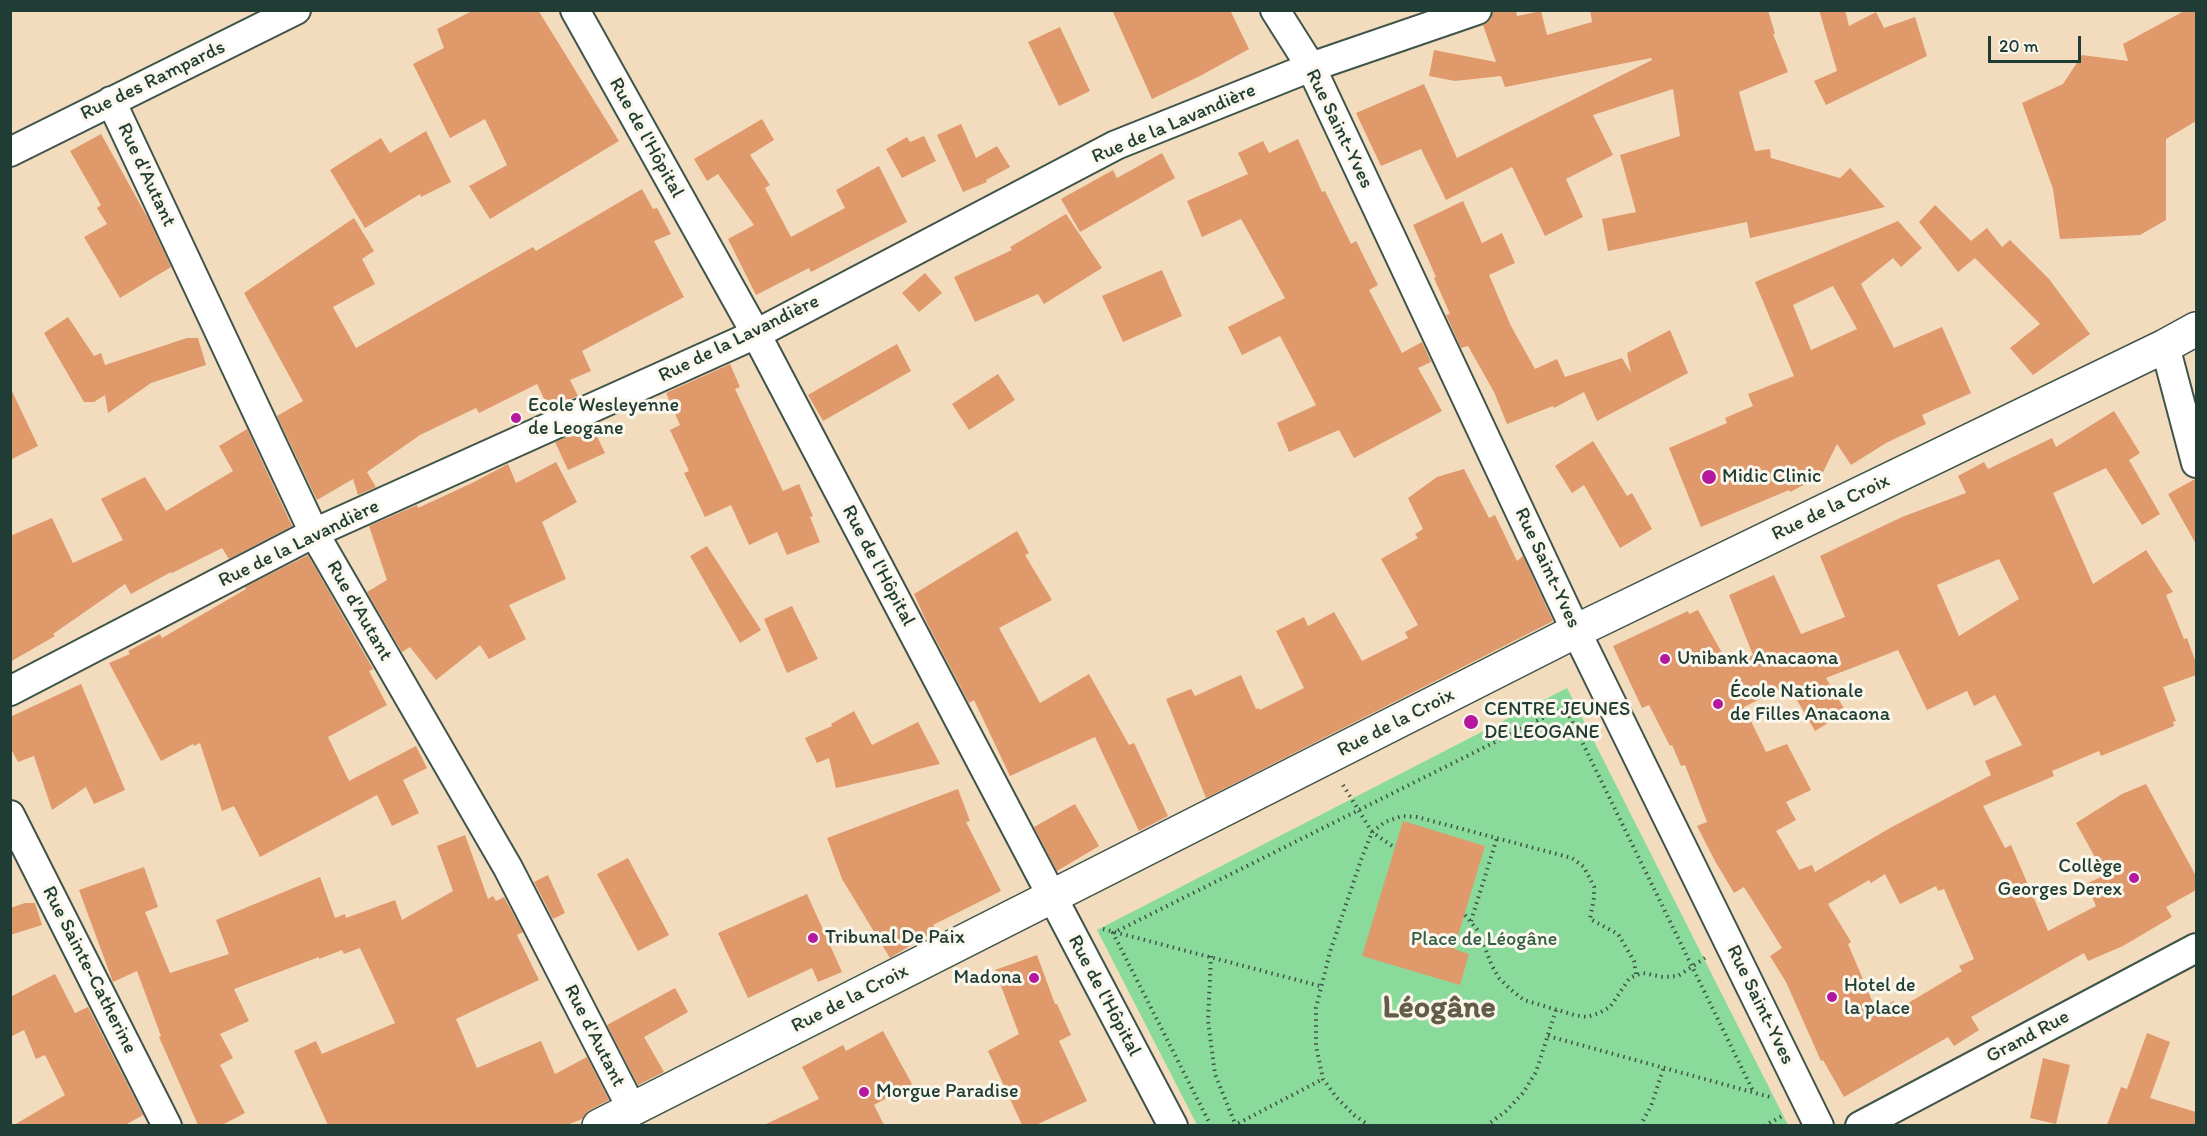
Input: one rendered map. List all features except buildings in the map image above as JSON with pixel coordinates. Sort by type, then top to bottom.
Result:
[{"type":"street","name":"Rue des Rampards","points":[[10,152],[296,10]]},
{"type":"street","name":"Rue de l'Hôpital","points":[[575,10],[756,334],[1173,1125]]},
{"type":"street","name":"Rue Saint-Yves","points":[[1275,10],[1311,67],[1576,631],[1814,1116]]},
{"type":"street","name":"Rue de la Lavandière","points":[[10,691],[314,533],[756,334],[1116,145],[1311,67],[1477,10]]},
{"type":"street","name":"Rue d'Autant","points":[[111,100],[314,533],[508,868],[632,1109]]},
{"type":"street","name":"Rue de la Croix","points":[[599,1125],[1056,906],[1327,758],[1576,631],[2196,329]]},
{"type":"street","points":[[2165,346],[2196,463]]},
{"type":"street","name":"Rue Sainte-Catherine","points":[[10,815],[167,1125]]},
{"type":"street","name":"Grand Rue","points":[[1860,1125],[2196,948]]},
{"type":"path","points":[[1113,933],[1565,707],[1753,1091]]},
{"type":"path","points":[[1327,758],[1372,832],[1395,848]]},
{"type":"path","points":[[1370,1125],[1354,1115],[1323,1079],[1315,1029],[1320,986],[1347,897],[1372,832],[1385,822],[1402,816],[1409,817],[1458,827],[1572,858],[1584,867],[1594,887],[1590,919],[1618,934],[1631,955],[1636,975]]},
{"type":"path","points":[[1471,921],[1497,838]]},
{"type":"path","points":[[1056,906],[1113,933],[1211,956],[1320,986]]},
{"type":"path","points":[[1465,915],[1479,932],[1499,978],[1524,1000],[1587,1017],[1610,1007],[1629,979],[1636,975],[1643,973],[1663,977],[1678,976],[1729,942]]},
{"type":"path","points":[[1113,933],[1211,1125]]},
{"type":"path","points":[[1211,956],[1208,1021],[1212,1053],[1215,1074],[1235,1125],[1323,1079]]},
{"type":"path","points":[[1486,1125],[1506,1111],[1523,1093],[1536,1072],[1556,1010]]},
{"type":"path","points":[[1548,1036],[1753,1091],[1799,1107],[1814,1116]]},
{"type":"path","points":[[1640,1125],[1651,1106],[1664,1067]]},
{"type":"green space","name":"Place de Léogâne","points":[[1567,688],[1788,1125],[1197,1125],[1097,930]]},
{"type":"place","name":"Ecole Wesleyenne de Leogane","points":[[516,418]]},
{"type":"place","name":"Midic Clinic","points":[[1709,477]]},
{"type":"place","name":"Unibank Anacaona","points":[[1665,659]]},
{"type":"place","name":"École Nationale de Filles Anacaona","points":[[1718,704]]},
{"type":"place","name":"CENTRE JEUNES DE LEOGANE","points":[[1471,722]]},
{"type":"place","name":"Collège Georges Derex","points":[[2134,878]]},
{"type":"place","name":"Tribunal De Paix","points":[[813,938]]},
{"type":"place","name":"Madona","points":[[1034,978]]},
{"type":"place","name":"Hotel de la place","points":[[1832,997]]},
{"type":"place","name":"Morgue Paradise","points":[[864,1092]]},
{"type":"district","name":"Léogâne","points":[[1439,1009]]}]
